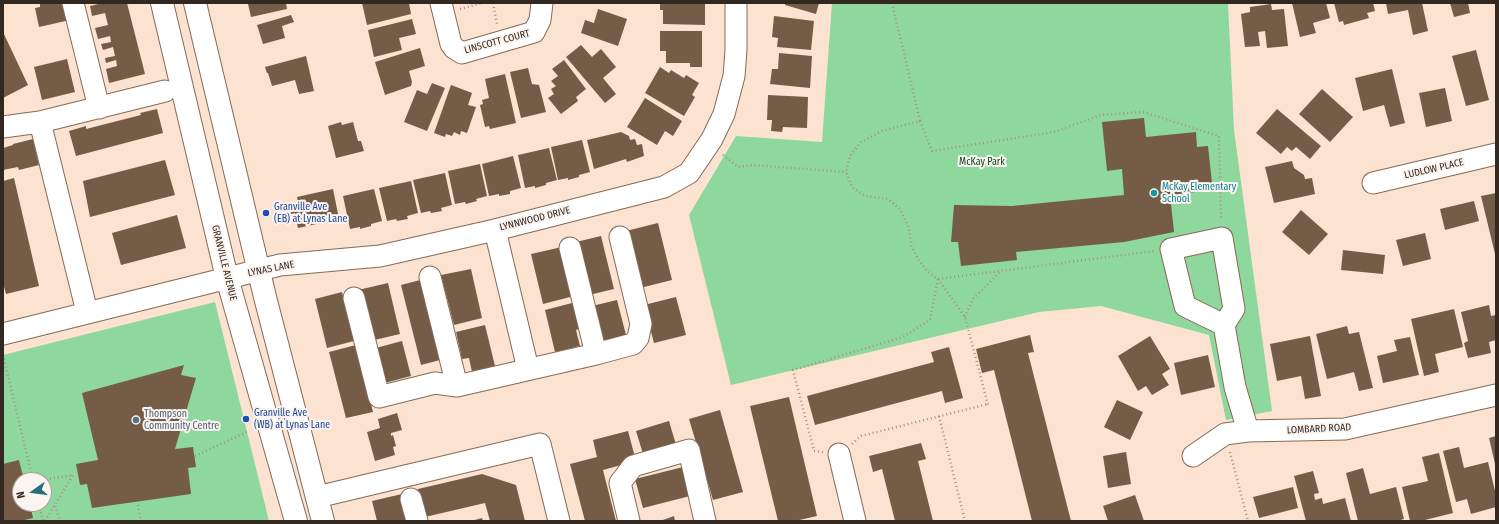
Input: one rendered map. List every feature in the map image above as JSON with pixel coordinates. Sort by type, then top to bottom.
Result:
[{"type":"main road","name":"GRANVILLE AVENUE","points":[[162,3],[227,278],[296,521]]},
{"type":"main road","points":[[195,3],[259,270],[324,521]]},
{"type":"street","points":[[74,3],[99,108]]},
{"type":"street","name":"LINSCOTT COURT","points":[[441,3],[451,44],[457,51],[462,53],[534,32],[540,20],[542,3]]},
{"type":"street","name":"LYNNWOOD DRIVE","points":[[528,369],[495,230],[664,187],[689,173],[712,139],[724,114],[730,95],[735,70],[736,3]]},
{"type":"street","points":[[3,127],[40,122],[165,91]]},
{"type":"street","points":[[40,122],[88,312]]},
{"type":"street","name":"LUDLOW PLACE","points":[[1373,183],[1496,154]]},
{"type":"street","name":"LYNAS LANE","points":[[3,334],[280,265],[380,256],[495,230]]},
{"type":"street","points":[[354,298],[379,397],[435,383],[458,386],[634,344],[638,338],[641,324],[620,237]]},
{"type":"street","points":[[1224,324],[1185,306],[1171,249],[1222,238],[1234,308],[1224,324],[1235,387],[1248,431]]},
{"type":"street","points":[[570,248],[596,354]]},
{"type":"street","points":[[430,277],[458,386]]},
{"type":"street","name":"LOMBARD ROAD","points":[[1193,456],[1225,434],[1248,431],[1345,429],[1496,396]]},
{"type":"street","points":[[317,497],[540,444],[559,521]]},
{"type":"street","points":[[629,521],[620,483],[633,466],[689,450],[705,521]]},
{"type":"street","points":[[839,454],[854,521]]},
{"type":"street","points":[[411,498],[417,521]]},
{"type":"path","points":[[892,3],[920,121],[932,151],[1054,132],[1101,115],[1143,112],[1219,136],[1222,238]]},
{"type":"path","points":[[920,121],[882,131],[861,142],[850,156],[846,172],[852,187],[859,192],[865,196],[888,199],[900,209],[909,228],[911,245],[918,259],[928,272],[938,279],[965,317],[988,405],[861,436],[839,454],[814,451],[793,370],[903,338],[930,320],[938,279]]},
{"type":"path","points":[[723,155],[738,167],[752,165],[846,172]]},
{"type":"path","points":[[938,279],[1171,249]]},
{"type":"path","points":[[965,317],[973,298],[1001,271]]},
{"type":"path","points":[[3,355],[31,472]]},
{"type":"path","points":[[940,416],[965,521]]},
{"type":"path","points":[[195,456],[249,432]]},
{"type":"path","points":[[1225,434],[1248,521]]},
{"type":"path","points":[[44,521],[73,475],[52,478]]},
{"type":"path","points":[[138,505],[141,521]]},
{"type":"path","points":[[54,506],[60,521]]},
{"type":"green space","name":"McKay Park","points":[[832,3],[1228,3],[1234,130],[1272,411],[1226,420],[1209,335],[1101,306],[1039,312],[731,385],[689,215],[736,136],[822,142]]},
{"type":"green space","points":[[215,302],[269,521],[3,521],[3,355]]},
{"type":"building","points":[[40,3],[66,3],[70,20],[39,27],[35,8],[40,7]]},
{"type":"building","points":[[102,3],[127,3],[145,74],[109,83],[106,69],[117,66],[116,60],[106,63],[105,58],[115,56],[113,47],[103,50],[101,44],[111,42],[110,36],[98,39],[95,28],[108,25],[105,13],[92,16],[90,6]]},
{"type":"building","points":[[286,3],[287,9],[251,17],[248,4]]},
{"type":"building","points":[[362,3],[409,3],[411,14],[367,25]]},
{"type":"building","points":[[660,3],[705,3],[705,25],[663,24],[663,10],[660,10]]},
{"type":"building","points":[[785,3],[819,3],[816,14],[785,5]]},
{"type":"building","points":[[1292,3],[1326,3],[1330,18],[1313,23],[1316,33],[1300,37]]},
{"type":"building","points":[[1334,3],[1373,3],[1375,11],[1367,13],[1369,18],[1344,25],[1343,21],[1339,22]]},
{"type":"building","points":[[1386,3],[1422,3],[1428,31],[1413,35],[1408,10],[1388,14]]},
{"type":"building","points":[[1450,3],[1468,3],[1470,13],[1454,17]]},
{"type":"building","points":[[1271,4],[1272,10],[1284,9],[1288,46],[1267,48],[1265,31],[1258,32],[1260,46],[1245,47],[1241,14],[1250,12],[1250,7]]},
{"type":"building","points":[[598,9],[627,19],[618,46],[581,33],[585,20],[594,23]]},
{"type":"building","points":[[291,15],[294,22],[282,26],[285,38],[263,44],[257,25]]},
{"type":"building","points":[[774,16],[814,21],[811,50],[777,47],[778,38],[772,37]]},
{"type":"building","points":[[412,19],[416,34],[399,38],[402,50],[374,57],[368,30]]},
{"type":"building","points":[[660,31],[702,31],[702,67],[690,67],[690,63],[666,63],[666,51],[660,51]]},
{"type":"building","points":[[3,32],[28,85],[3,98]]},
{"type":"building","points":[[581,45],[592,57],[601,49],[616,67],[603,78],[616,94],[605,103],[566,57]]},
{"type":"building","points":[[420,48],[425,66],[409,71],[412,82],[411,86],[385,95],[375,62]]},
{"type":"building","points":[[1476,50],[1489,100],[1466,106],[1452,56]]},
{"type":"building","points":[[779,53],[812,56],[810,88],[770,84],[772,69],[778,69]]},
{"type":"building","points":[[306,56],[314,91],[299,94],[295,80],[272,86],[265,67]]},
{"type":"building","points":[[67,59],[75,92],[42,100],[34,67]]},
{"type":"building","points":[[564,60],[586,89],[576,97],[578,101],[561,114],[548,98],[554,94],[551,89],[556,86],[551,81],[558,76],[552,69]]},
{"type":"building","points":[[660,67],[669,73],[671,70],[684,78],[686,75],[699,83],[692,95],[695,97],[684,116],[645,93]]},
{"type":"building","points":[[528,68],[532,84],[539,85],[546,112],[521,118],[510,72]]},
{"type":"building","points":[[1392,69],[1405,123],[1390,127],[1384,105],[1363,111],[1355,78]]},
{"type":"building","points":[[505,74],[516,123],[490,129],[489,126],[485,127],[480,105],[483,104],[482,100],[489,98],[485,79]]},
{"type":"building","points":[[432,83],[445,88],[427,131],[404,122],[417,90],[427,94]]},
{"type":"building","points":[[451,85],[472,93],[468,105],[476,107],[467,133],[461,131],[460,135],[454,132],[452,136],[446,134],[445,137],[434,133]]},
{"type":"building","points":[[1445,88],[1452,121],[1426,127],[1419,93]]},
{"type":"building","points":[[1322,89],[1353,117],[1330,142],[1299,114]]},
{"type":"building","points":[[768,95],[808,97],[807,128],[783,127],[782,132],[771,131],[772,120],[767,120]]},
{"type":"building","points":[[645,98],[682,121],[673,136],[665,131],[657,145],[627,127]]},
{"type":"building","points":[[157,109],[163,133],[76,156],[69,131],[86,126],[86,129],[141,115],[140,113]]},
{"type":"building","points":[[1277,109],[1321,146],[1310,159],[1296,147],[1292,151],[1287,147],[1281,154],[1256,133]]},
{"type":"building","name":"McKay Elementary School","points":[[1144,118],[1146,137],[1196,132],[1197,147],[1208,146],[1212,183],[1194,185],[1195,192],[1170,195],[1174,232],[1124,242],[1016,252],[1017,260],[961,266],[958,242],[951,242],[954,205],[1012,206],[1124,195],[1122,169],[1107,171],[1102,122]]},
{"type":"building","points":[[341,122],[342,125],[353,122],[358,141],[361,141],[364,151],[336,158],[328,126]]},
{"type":"building","points":[[621,132],[629,136],[630,140],[635,139],[637,145],[642,144],[644,156],[627,162],[626,159],[594,169],[587,140]]},
{"type":"building","points":[[33,139],[39,165],[19,170],[18,167],[3,170],[3,148]]},
{"type":"building","points":[[582,140],[590,172],[568,180],[568,178],[558,180],[551,147]]},
{"type":"building","points":[[549,148],[557,180],[535,188],[535,186],[525,188],[518,155]]},
{"type":"building","points":[[513,156],[521,188],[510,191],[510,194],[489,196],[482,164]]},
{"type":"building","points":[[165,160],[175,195],[90,217],[83,181]]},
{"type":"building","points":[[1292,161],[1294,168],[1304,175],[1305,179],[1312,178],[1315,194],[1274,203],[1265,167]]},
{"type":"building","points":[[480,164],[487,196],[466,204],[465,202],[455,204],[448,171]]},
{"type":"building","points":[[445,173],[452,205],[441,208],[442,211],[421,213],[413,180]]},
{"type":"building","points":[[14,178],[39,286],[6,294],[3,283],[3,181]]},
{"type":"building","points":[[411,181],[418,213],[407,216],[408,219],[387,221],[379,188]]},
{"type":"building","points":[[333,189],[339,219],[298,228],[295,213],[291,214],[289,204],[298,202],[297,197]]},
{"type":"building","points":[[374,189],[382,221],[360,229],[360,227],[350,229],[343,196]]},
{"type":"building","points":[[1496,193],[1496,254],[1495,254],[1481,196]]},
{"type":"building","points":[[1474,201],[1479,221],[1445,230],[1440,209]]},
{"type":"building","points":[[1301,210],[1328,234],[1309,255],[1282,232]]},
{"type":"building","points":[[177,215],[186,248],[121,265],[112,233]]},
{"type":"building","points":[[658,223],[672,280],[640,288],[626,231]]},
{"type":"building","points":[[1425,233],[1431,259],[1403,266],[1396,240]]},
{"type":"building","points":[[601,236],[614,289],[589,295],[576,242]]},
{"type":"building","points":[[562,247],[574,296],[543,304],[531,254]]},
{"type":"building","points":[[1343,250],[1385,255],[1383,274],[1341,270]]},
{"type":"building","points":[[471,269],[482,318],[454,325],[441,275]]},
{"type":"building","points":[[424,279],[444,359],[421,365],[401,285]]},
{"type":"building","points":[[388,283],[400,334],[370,341],[358,290]]},
{"type":"building","points":[[342,292],[354,341],[327,348],[315,299]]},
{"type":"building","points":[[676,297],[686,335],[654,343],[644,305]]},
{"type":"building","points":[[617,300],[626,335],[601,341],[592,306]]},
{"type":"building","points":[[576,302],[582,328],[576,330],[580,346],[555,352],[545,310]]},
{"type":"building","points":[[1489,305],[1491,316],[1496,315],[1496,340],[1489,342],[1491,353],[1468,358],[1464,343],[1468,341],[1461,312]]},
{"type":"building","points":[[1454,309],[1463,347],[1435,354],[1439,372],[1424,376],[1411,319]]},
{"type":"building","points":[[485,325],[495,366],[472,372],[469,358],[462,359],[456,332]]},
{"type":"building","points":[[1347,326],[1349,334],[1359,332],[1373,388],[1359,391],[1354,372],[1327,379],[1316,334]]},
{"type":"building","points":[[1030,335],[1034,352],[1028,353],[1071,521],[1032,521],[994,370],[982,373],[976,349]]},
{"type":"building","points":[[1150,336],[1170,369],[1162,374],[1169,385],[1152,395],[1146,386],[1138,391],[1118,356]]},
{"type":"building","points":[[1310,336],[1321,396],[1305,399],[1301,376],[1277,381],[1270,344]]},
{"type":"building","points":[[1410,337],[1419,375],[1383,383],[1377,356],[1397,351],[1394,340]]},
{"type":"building","points":[[402,341],[411,376],[381,384],[372,349]]},
{"type":"building","points":[[356,345],[373,412],[346,418],[329,352]]},
{"type":"building","points":[[949,347],[963,398],[945,403],[942,391],[815,425],[807,396],[934,362],[931,352]]},
{"type":"building","points":[[1208,355],[1215,387],[1181,395],[1174,363]]},
{"type":"building","name":"Thompson Community Centre","points":[[184,365],[181,375],[196,378],[175,449],[193,447],[196,467],[188,468],[191,494],[92,508],[87,484],[80,485],[76,464],[98,460],[82,393]]},
{"type":"building","points":[[789,397],[817,516],[795,521],[778,521],[750,406]]},
{"type":"building","points":[[1117,400],[1143,412],[1130,440],[1104,427]]},
{"type":"building","points":[[720,410],[743,492],[713,500],[689,419]]},
{"type":"building","points":[[397,413],[402,430],[391,433],[396,446],[393,447],[395,455],[375,461],[367,432],[380,428],[378,419]]},
{"type":"building","points":[[669,421],[677,448],[644,457],[636,431]]},
{"type":"building","points":[[628,431],[636,461],[603,470],[616,521],[585,521],[570,464],[597,457],[593,440]]},
{"type":"building","points":[[1496,436],[1496,464],[1495,464],[1489,438]]},
{"type":"building","points":[[921,443],[926,459],[918,461],[933,521],[895,521],[882,469],[873,472],[869,456]]},
{"type":"building","points":[[1459,447],[1464,468],[1488,462],[1496,495],[1496,507],[1471,514],[1467,499],[1456,502],[1443,451]]},
{"type":"building","points":[[1126,452],[1131,484],[1108,488],[1103,456]]},
{"type":"building","points":[[1439,453],[1453,513],[1421,521],[1410,521],[1402,487],[1428,481],[1422,457]]},
{"type":"building","points":[[19,460],[22,472],[12,472],[12,512],[32,512],[33,518],[20,521],[3,521],[3,464]]},
{"type":"building","points":[[687,466],[694,495],[643,508],[635,479]]},
{"type":"building","points":[[1363,468],[1370,494],[1396,487],[1404,519],[1397,521],[1358,521],[1346,473]]},
{"type":"building","points":[[1313,471],[1319,493],[1314,494],[1315,500],[1322,498],[1323,504],[1345,498],[1351,521],[1306,521],[1294,476]]},
{"type":"building","points":[[482,474],[516,485],[525,521],[490,521],[485,503],[425,517],[418,489]]},
{"type":"building","points":[[1293,487],[1298,508],[1259,518],[1253,497]]},
{"type":"building","points":[[402,494],[408,521],[377,521],[372,501]]},
{"type":"building","points":[[1135,495],[1144,521],[1108,521],[1103,506]]},
{"type":"building","points":[[674,516],[675,521],[660,521]]},
{"type":"building","points":[[482,518],[483,521],[471,521]]},
{"type":"place","name":"McKay Elementary School","points":[[1154,193]]},
{"type":"place","name":"Granville Ave (EB) at Lynas Lane","points":[[266,213]]},
{"type":"place","name":"Granville Ave (WB) at Lynas Lane","points":[[246,419]]},
{"type":"place","name":"Thompson Community Centre","points":[[136,420]]}]
